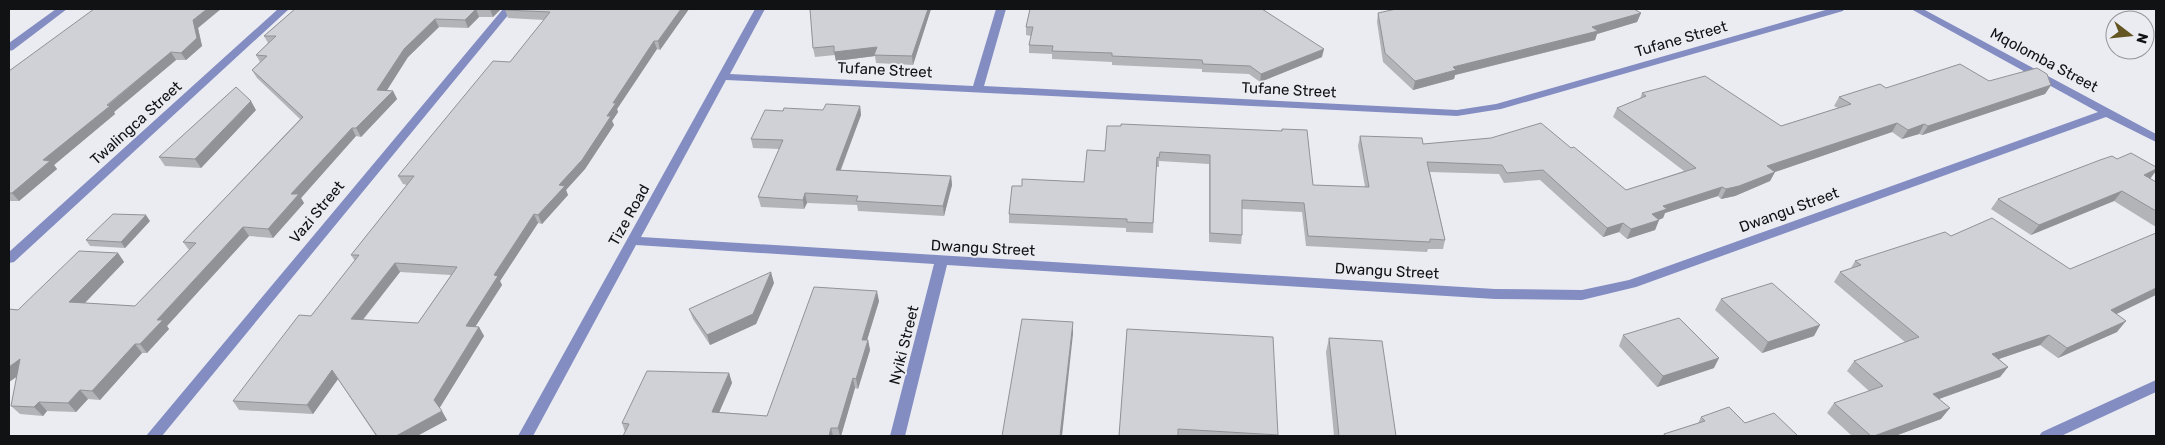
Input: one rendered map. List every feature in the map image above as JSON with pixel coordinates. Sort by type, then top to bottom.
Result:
[{"type":"street","points":[[9,48],[62,9]]},
{"type":"street","name":"Twalingca Street","points":[[9,259],[284,9]]},
{"type":"street","name":"Vazi Street","points":[[153,436],[508,9]]},
{"type":"street","name":"Tize Road","points":[[525,436],[634,242],[760,9]]},
{"type":"street","points":[[978,89],[1001,9]]},
{"type":"street","name":"Tufane Street","points":[[724,77],[1457,113],[1497,107],[1839,9]]},
{"type":"street","name":"Mqolomba Street","points":[[1916,9],[2156,139]]},
{"type":"street","name":"Dwangu Street","points":[[634,242],[941,262],[1503,294],[1582,296],[1631,284],[2109,112]]},
{"type":"street","name":"Nyiki Street","points":[[898,436],[941,262]]},
{"type":"street","points":[[2047,436],[2156,386]]},
{"type":"building","points":[[94,9],[207,9],[193,20],[197,38],[181,53],[171,52],[107,105],[110,106],[43,160],[50,161],[12,193],[9,193],[9,71]]},
{"type":"building","points":[[295,9],[476,9],[465,20],[435,19],[404,49],[377,90],[393,91],[356,128],[352,128],[291,194],[299,194],[268,229],[243,227],[157,320],[163,320],[140,344],[135,344],[92,391],[80,390],[68,403],[39,402],[34,407],[11,406],[20,359],[9,367],[9,309],[18,310],[79,251],[118,253],[69,302],[135,306],[196,243],[183,242],[303,117],[252,70],[267,56],[256,55],[276,36],[264,36]]},
{"type":"building","points":[[681,9],[658,41],[654,41],[613,103],[616,103],[607,116],[611,116],[582,160],[559,185],[565,186],[538,215],[534,214],[494,275],[498,276],[466,326],[479,327],[434,400],[442,411],[396,436],[377,436],[332,370],[307,405],[233,401],[299,315],[311,316],[359,255],[351,255],[414,176],[398,176],[493,61],[510,62],[550,12],[505,10]],"holes":[[[395,263],[457,267],[418,323],[351,319]]]},
{"type":"building","points":[[810,9],[928,9],[912,56],[874,55],[877,47],[834,52],[834,46],[813,48]]},
{"type":"building","points":[[1030,9],[1262,9],[1324,49],[1261,74],[1250,66],[1203,64],[1202,60],[1112,56],[1112,53],[1052,51],[1053,46],[1029,45],[1033,27],[1026,27]]},
{"type":"building","points":[[1396,9],[1634,9],[1641,13],[1592,27],[1598,31],[1453,67],[1456,70],[1415,81],[1385,53],[1378,13]]},
{"type":"building","points":[[1960,64],[1989,81],[2037,68],[2047,74],[2051,85],[1928,126],[1924,124],[1908,130],[1897,123],[1767,166],[1775,172],[1739,186],[1726,189],[1722,187],[1663,206],[1667,209],[1652,214],[1659,220],[1631,229],[1623,223],[1607,228],[1543,170],[1507,173],[1502,165],[1427,162],[1445,240],[1430,239],[1430,242],[1308,236],[1304,203],[1242,200],[1242,235],[1210,233],[1210,155],[1160,152],[1159,158],[1157,157],[1153,223],[1127,222],[1127,219],[1009,214],[1012,186],[1022,186],[1022,179],[1084,182],[1087,150],[1105,151],[1107,126],[1121,126],[1121,124],[1282,131],[1282,129],[1307,130],[1313,185],[1369,187],[1360,136],[1422,138],[1423,144],[1491,138],[1541,123],[1571,148],[1574,147],[1626,190],[1696,168],[1617,108],[1646,96],[1642,93],[1705,76],[1781,126],[1851,104],[1839,97],[1880,84],[1886,88]]},
{"type":"building","points":[[236,87],[251,101],[195,159],[159,157]]},
{"type":"building","points":[[826,104],[860,106],[836,170],[951,176],[943,206],[856,201],[858,196],[805,193],[803,200],[758,197],[783,140],[751,139],[765,110],[783,111],[784,108],[823,110]]},
{"type":"building","points":[[2131,153],[2156,167],[2156,169],[2144,175],[2156,182],[2156,211],[2122,191],[2039,225],[1998,199],[2100,160],[2112,156],[2117,159]]},
{"type":"building","points":[[113,214],[146,215],[121,242],[86,240]]},
{"type":"building","points":[[1992,218],[2070,269],[2156,233],[2156,288],[2111,310],[2126,321],[2067,348],[2049,335],[1992,354],[2008,367],[1933,394],[1950,408],[1871,436],[1834,403],[1883,386],[1854,361],[1919,337],[1840,272],[1861,265],[1855,261],[1945,232],[1951,236]]},
{"type":"building","points":[[771,272],[753,314],[707,335],[689,309]]},
{"type":"building","points":[[1772,283],[1820,325],[1768,342],[1721,299]]},
{"type":"building","points":[[814,287],[877,291],[862,340],[868,340],[856,379],[853,378],[838,428],[831,428],[829,436],[623,436],[629,424],[622,423],[647,371],[729,373],[712,412],[767,416]]},
{"type":"building","points":[[1679,318],[1719,358],[1663,376],[1623,335]]},
{"type":"building","points":[[1022,319],[1073,322],[1060,436],[1002,436]]},
{"type":"building","points":[[1127,329],[1273,337],[1278,435],[1178,429],[1178,436],[1119,436]]},
{"type":"building","points":[[1329,338],[1382,341],[1396,436],[1339,436]]},
{"type":"building","points":[[1729,407],[1745,423],[1774,413],[1798,436],[1665,436],[1664,434],[1705,421],[1701,417]]}]
